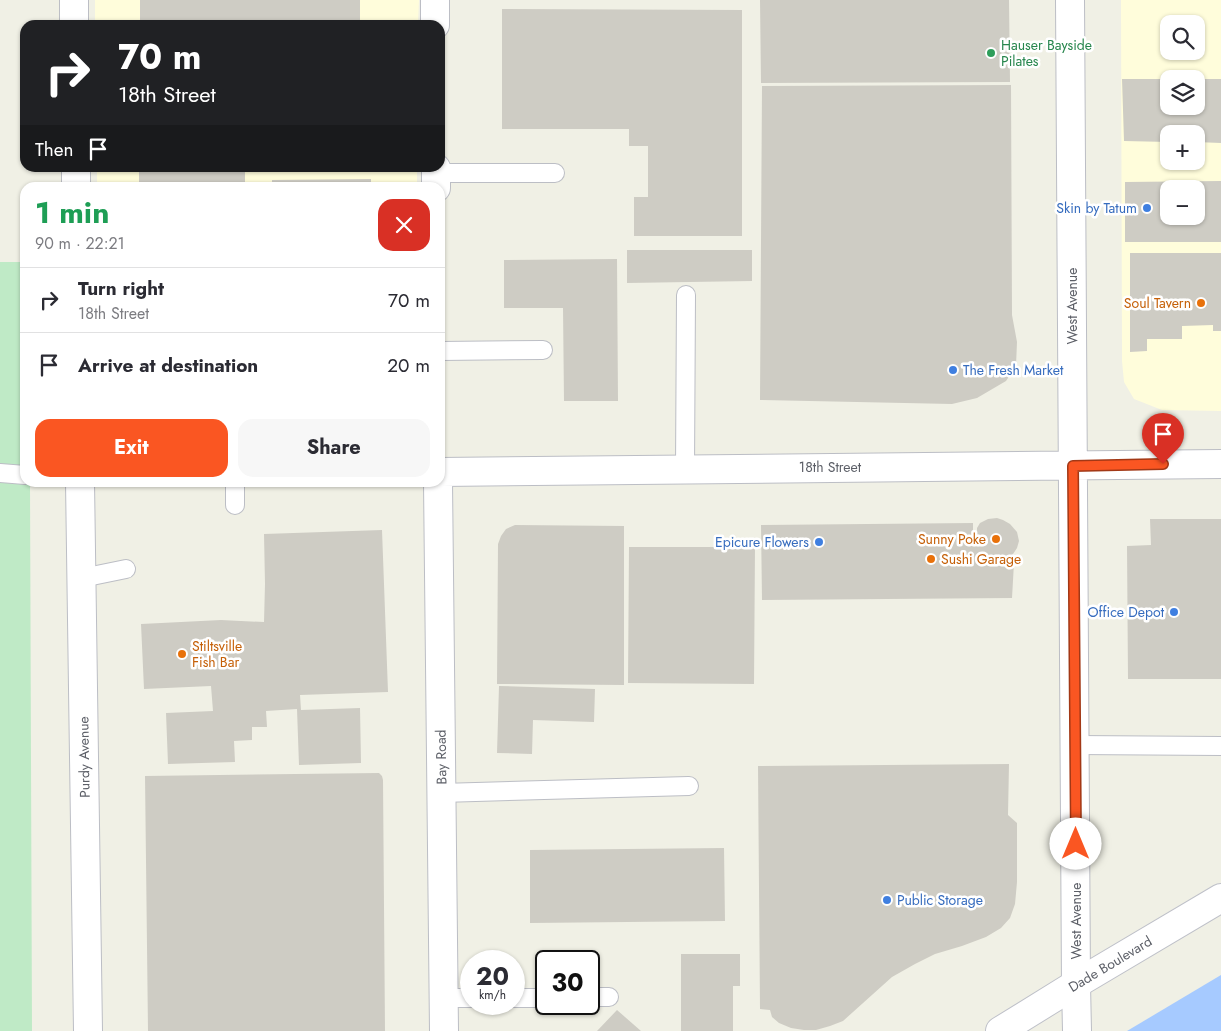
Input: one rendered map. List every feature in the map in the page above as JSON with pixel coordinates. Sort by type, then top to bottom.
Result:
[{"type":"street","points":[[74,0],[74,20]]},
{"type":"street","points":[[434,0],[435,20]]},
{"type":"street","name":"West Avenue","points":[[1070,0],[1076,984],[1078,1031]]},
{"type":"street","name":"18th Street","points":[[445,472],[1221,464]]},
{"type":"street","name":"Purdy Avenue","points":[[80,487],[88,1031]]},
{"type":"street","name":"Bay Road","points":[[438,487],[444,1031]]},
{"type":"street","name":"Dade Boulevard","points":[[1000,1031],[1221,898]]},
{"type":"lane","points":[[436,176],[555,173]]},
{"type":"lane","points":[[685,468],[686,295]]},
{"type":"lane","points":[[445,351],[543,350]]},
{"type":"lane","points":[[0,473],[20,475]]},
{"type":"lane","points":[[235,487],[235,505]]},
{"type":"lane","points":[[82,578],[126,569]]},
{"type":"lane","points":[[1075,745],[1221,746]]},
{"type":"lane","points":[[441,793],[689,786]]},
{"type":"lane","points":[[600,997],[609,997]]},
{"type":"lane","points":[[443,998],[460,998]]},
{"type":"shaded area","points":[[95,0],[419,0],[418,20],[95,20]]},
{"type":"shaded area","points":[[1121,0],[1221,0],[1221,411],[1162,410],[1134,399],[1124,382],[1122,361]]},
{"type":"shaded area","points":[[97,172],[417,172],[417,182],[97,182]]},
{"type":"green space","points":[[0,262],[20,262],[20,487],[30,487],[32,1031],[0,1031]]},
{"type":"water","points":[[1221,975],[1221,1031],[1127,1031]]},
{"type":"building","points":[[140,0],[360,0],[360,20],[140,20]]},
{"type":"building","points":[[760,0],[1009,0],[1010,82],[761,83]]},
{"type":"building","points":[[502,9],[742,10],[742,236],[634,236],[634,197],[648,197],[648,146],[629,146],[629,129],[502,129]]},
{"type":"building","points":[[1122,79],[1160,79],[1160,115],[1205,115],[1205,79],[1221,79],[1221,143],[1205,142],[1205,125],[1160,125],[1160,142],[1124,141]]},
{"type":"building","points":[[1011,85],[1012,315],[1017,342],[1016,366],[1006,381],[977,398],[952,404],[760,400],[762,86]]},
{"type":"building","points":[[139,172],[245,172],[245,182],[139,182]]},
{"type":"building","points":[[371,179],[371,182],[272,182],[272,180]]},
{"type":"building","points":[[1205,181],[1221,181],[1221,242],[1125,242],[1125,182],[1160,182],[1160,225],[1205,225]]},
{"type":"building","points":[[627,250],[752,250],[752,281],[627,283]]},
{"type":"building","points":[[1130,253],[1221,253],[1221,331],[1213,331],[1213,325],[1182,326],[1182,339],[1147,339],[1147,351],[1130,352]]},
{"type":"building","points":[[617,259],[618,401],[564,401],[563,308],[504,308],[504,260]]},
{"type":"building","points":[[997,518],[1010,524],[1017,532],[1019,541],[1017,548],[1011,557],[1007,557],[1006,562],[1014,563],[1012,598],[762,600],[761,525],[973,523],[973,534],[977,534],[977,528],[980,523],[988,519]]},
{"type":"building","name":"Office Depot","points":[[1150,519],[1221,519],[1221,679],[1128,679],[1127,546],[1151,545]]},
{"type":"building","points":[[515,525],[624,526],[624,685],[497,684],[498,544],[506,529]]},
{"type":"building","points":[[382,530],[388,692],[300,695],[301,710],[360,708],[361,763],[299,765],[297,709],[266,711],[267,727],[252,727],[252,740],[234,741],[235,762],[168,764],[166,713],[213,711],[211,686],[144,689],[141,624],[221,620],[264,622],[264,534]]},
{"type":"building","points":[[629,547],[755,547],[754,684],[628,683]]},
{"type":"building","points":[[499,686],[595,689],[594,722],[533,720],[532,754],[497,753]]},
{"type":"building","name":"Public Storage","points":[[1009,764],[1008,815],[1017,823],[1017,882],[1015,904],[1010,918],[1001,928],[986,937],[935,954],[892,977],[843,1021],[830,1026],[816,1030],[791,1028],[779,1023],[772,1017],[770,1010],[760,1009],[758,766]]},
{"type":"building","points":[[379,773],[383,780],[385,1031],[148,1031],[145,776]]},
{"type":"building","points":[[724,848],[725,921],[530,923],[530,850]]},
{"type":"building","points":[[681,954],[740,954],[740,986],[733,986],[733,1031],[681,1031]]},
{"type":"building","points":[[617,1010],[641,1031],[597,1031]]},
{"type":"place","name":"Hauser Bayside Pilates","points":[[991,53]]},
{"type":"place","name":"Skin by Tatum","points":[[1147,208]]},
{"type":"place","name":"Soul Tavern","points":[[1201,303]]},
{"type":"place","name":"The Fresh Market","points":[[953,370]]},
{"type":"place","name":"Sunny Poke","points":[[996,539]]},
{"type":"place","name":"Epicure Flowers","points":[[819,542]]},
{"type":"place","name":"Sushi Garage","points":[[931,559]]},
{"type":"place","name":"Office Depot","points":[[1174,612]]},
{"type":"place","name":"Stiltsville Fish Bar","points":[[182,654]]},
{"type":"place","name":"Public Storage","points":[[887,900]]},
{"type":"route","points":[[1076,844],[1073,466],[1163,464]]}]
